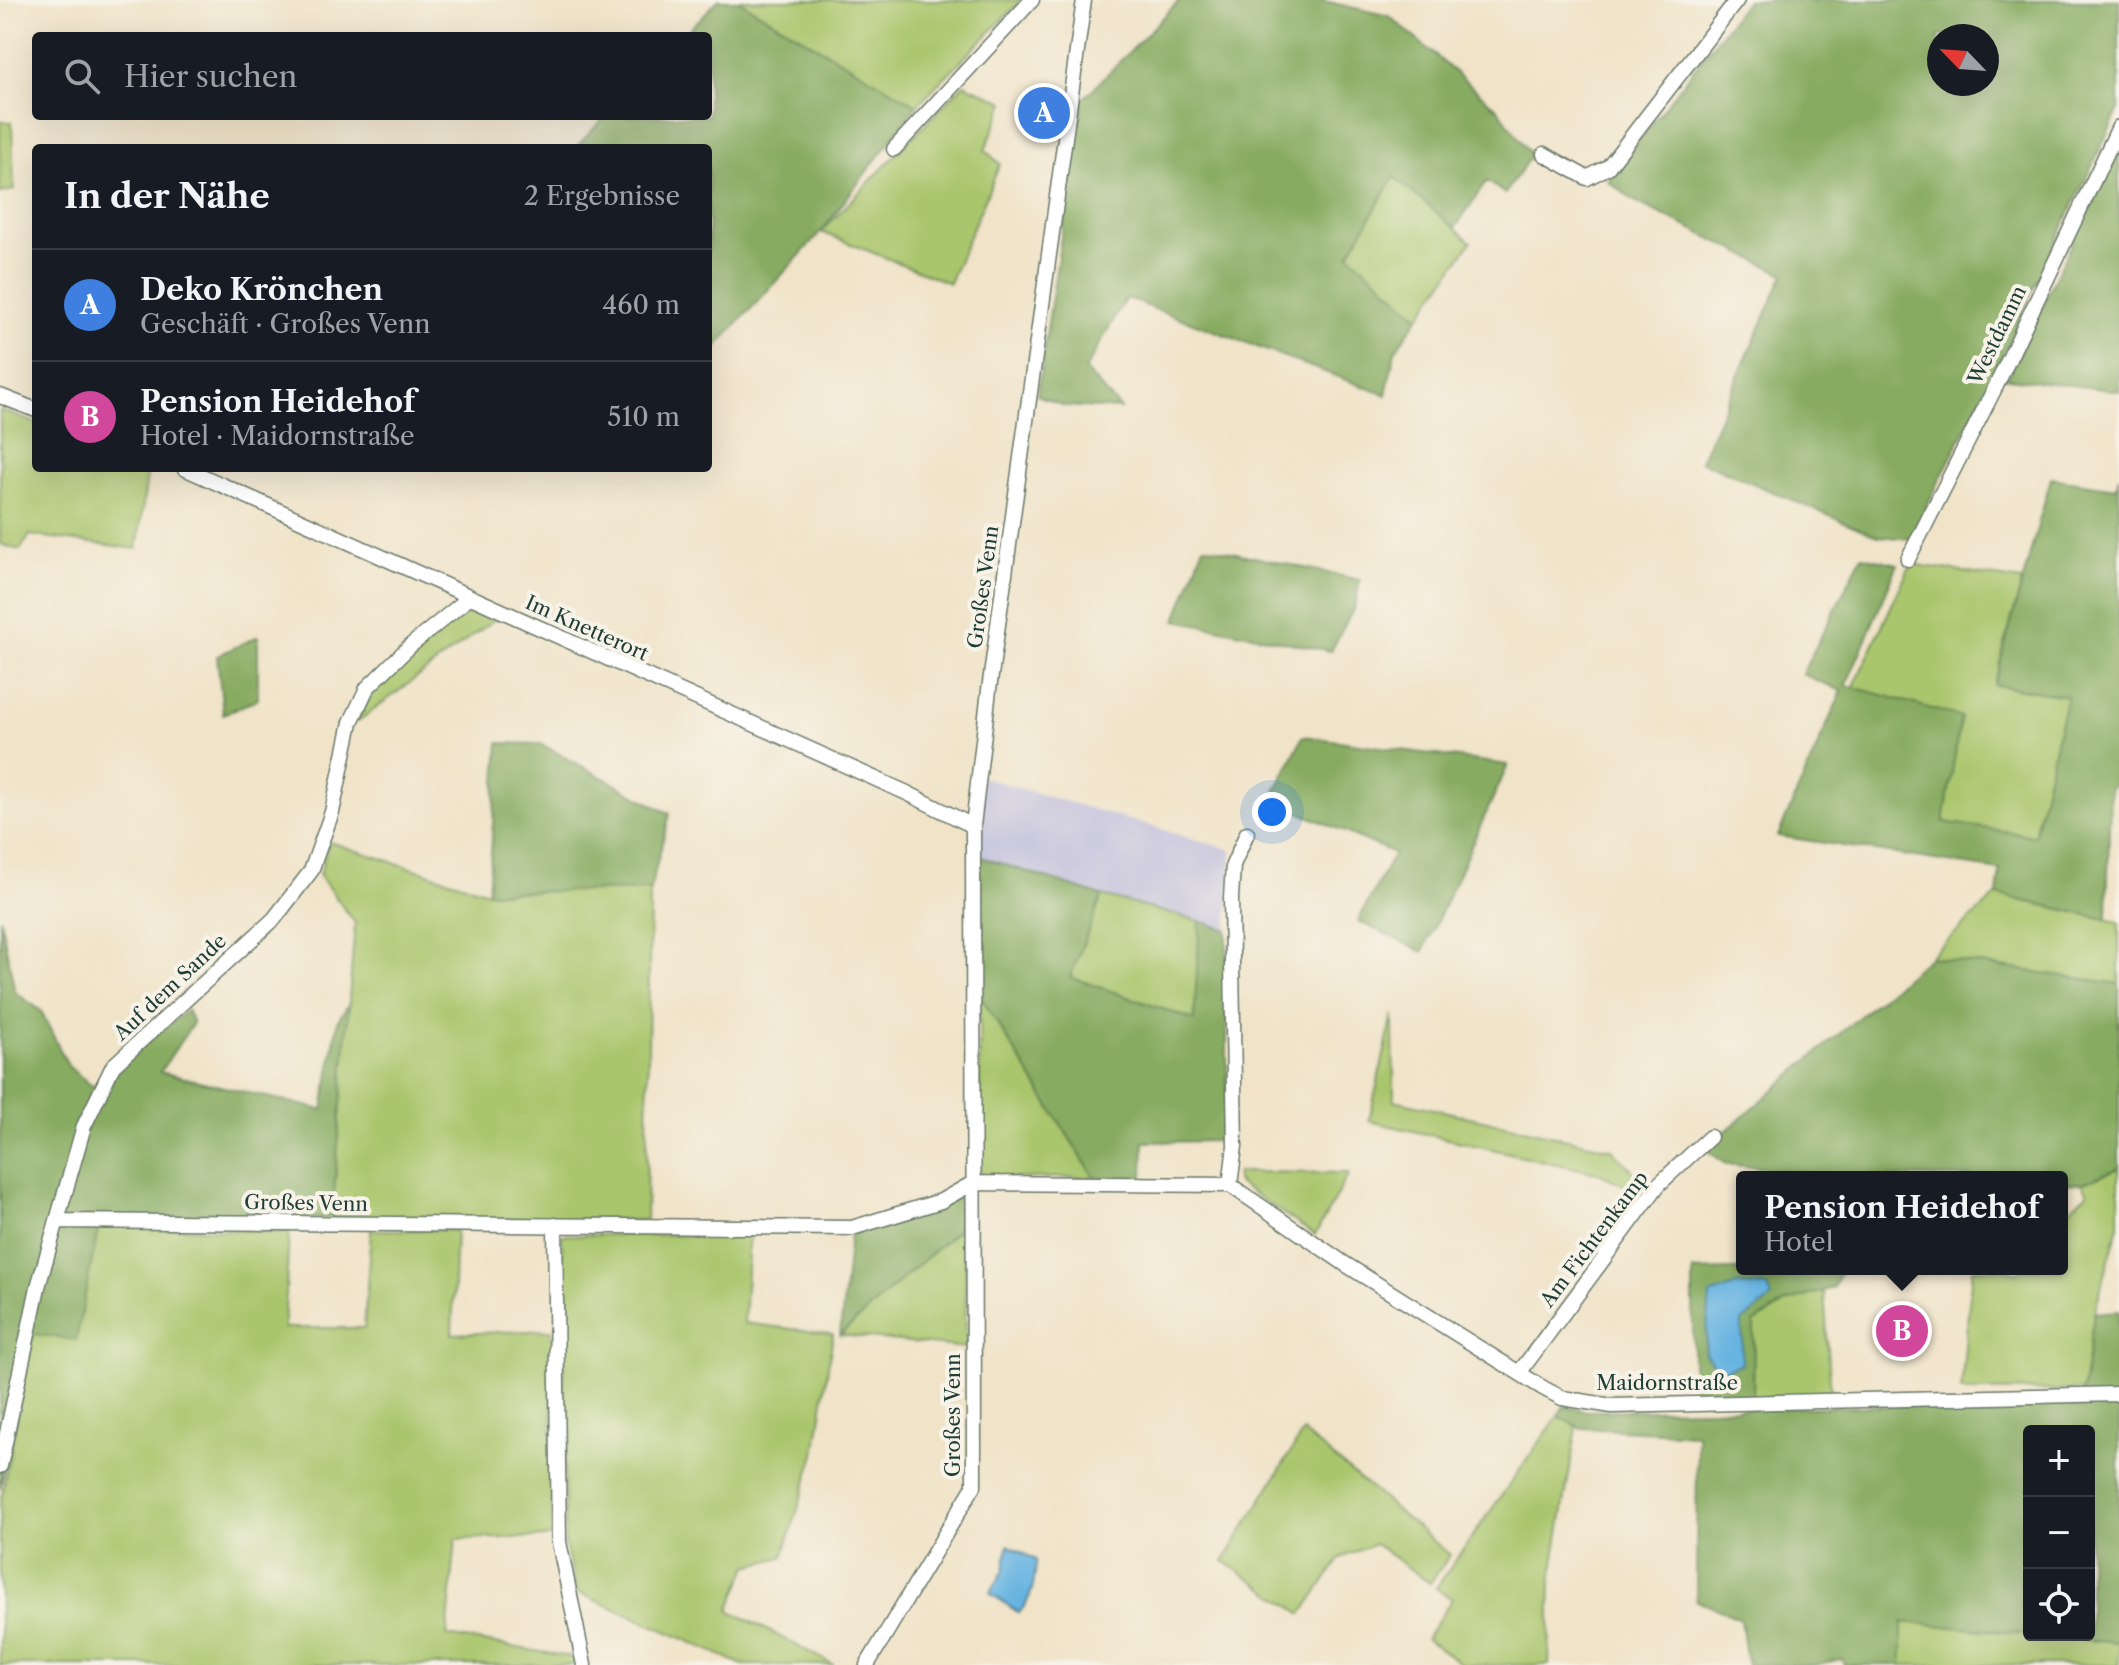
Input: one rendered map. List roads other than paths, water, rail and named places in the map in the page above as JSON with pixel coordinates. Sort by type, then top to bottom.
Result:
[{"type":"street","points":[[894,149],[1032,0]]},
{"type":"street","name":"Großes Venn","points":[[867,1665],[974,1486],[973,826],[1084,0]]},
{"type":"street","points":[[1544,154],[1587,178],[1608,167],[1737,0]]},
{"type":"street","name":"Westdamm","points":[[1908,559],[1997,384],[2119,127]]},
{"type":"street","points":[[0,396],[32,408]]},
{"type":"street","name":"Im Knetterort","points":[[193,472],[907,793],[973,826]]},
{"type":"street","name":"Auf dem Sande","points":[[0,1466],[38,1287],[84,1126],[113,1066],[274,919],[311,871],[332,812],[351,722],[367,688],[410,646],[470,597]]},
{"type":"street","points":[[973,1183],[1230,1185],[1235,1146],[1231,898],[1233,865],[1247,833]]},
{"type":"street","name":"Am Fichtenkamp","points":[[1519,1373],[1659,1184],[1710,1137]]},
{"type":"street","name":"Großes Venn","points":[[57,1221],[852,1228],[941,1201],[973,1183]]},
{"type":"street","name":"Maidornstraße","points":[[1230,1185],[1345,1264],[1562,1398],[1612,1406],[2119,1394]]},
{"type":"street","points":[[555,1225],[559,1542],[584,1665]]},
{"type":"water","points":[[1737,1285],[1768,1287],[1772,1298],[1742,1321],[1742,1364],[1719,1371],[1705,1354],[1710,1295]]},
{"type":"water","points":[[1008,1545],[1036,1560],[1032,1588],[1019,1613],[990,1593],[1004,1570]]},
{"type":"place","name":"Deko Krönchen","points":[[1044,113]]},
{"type":"place","name":"Pension Heidehof","points":[[1902,1331]]}]
